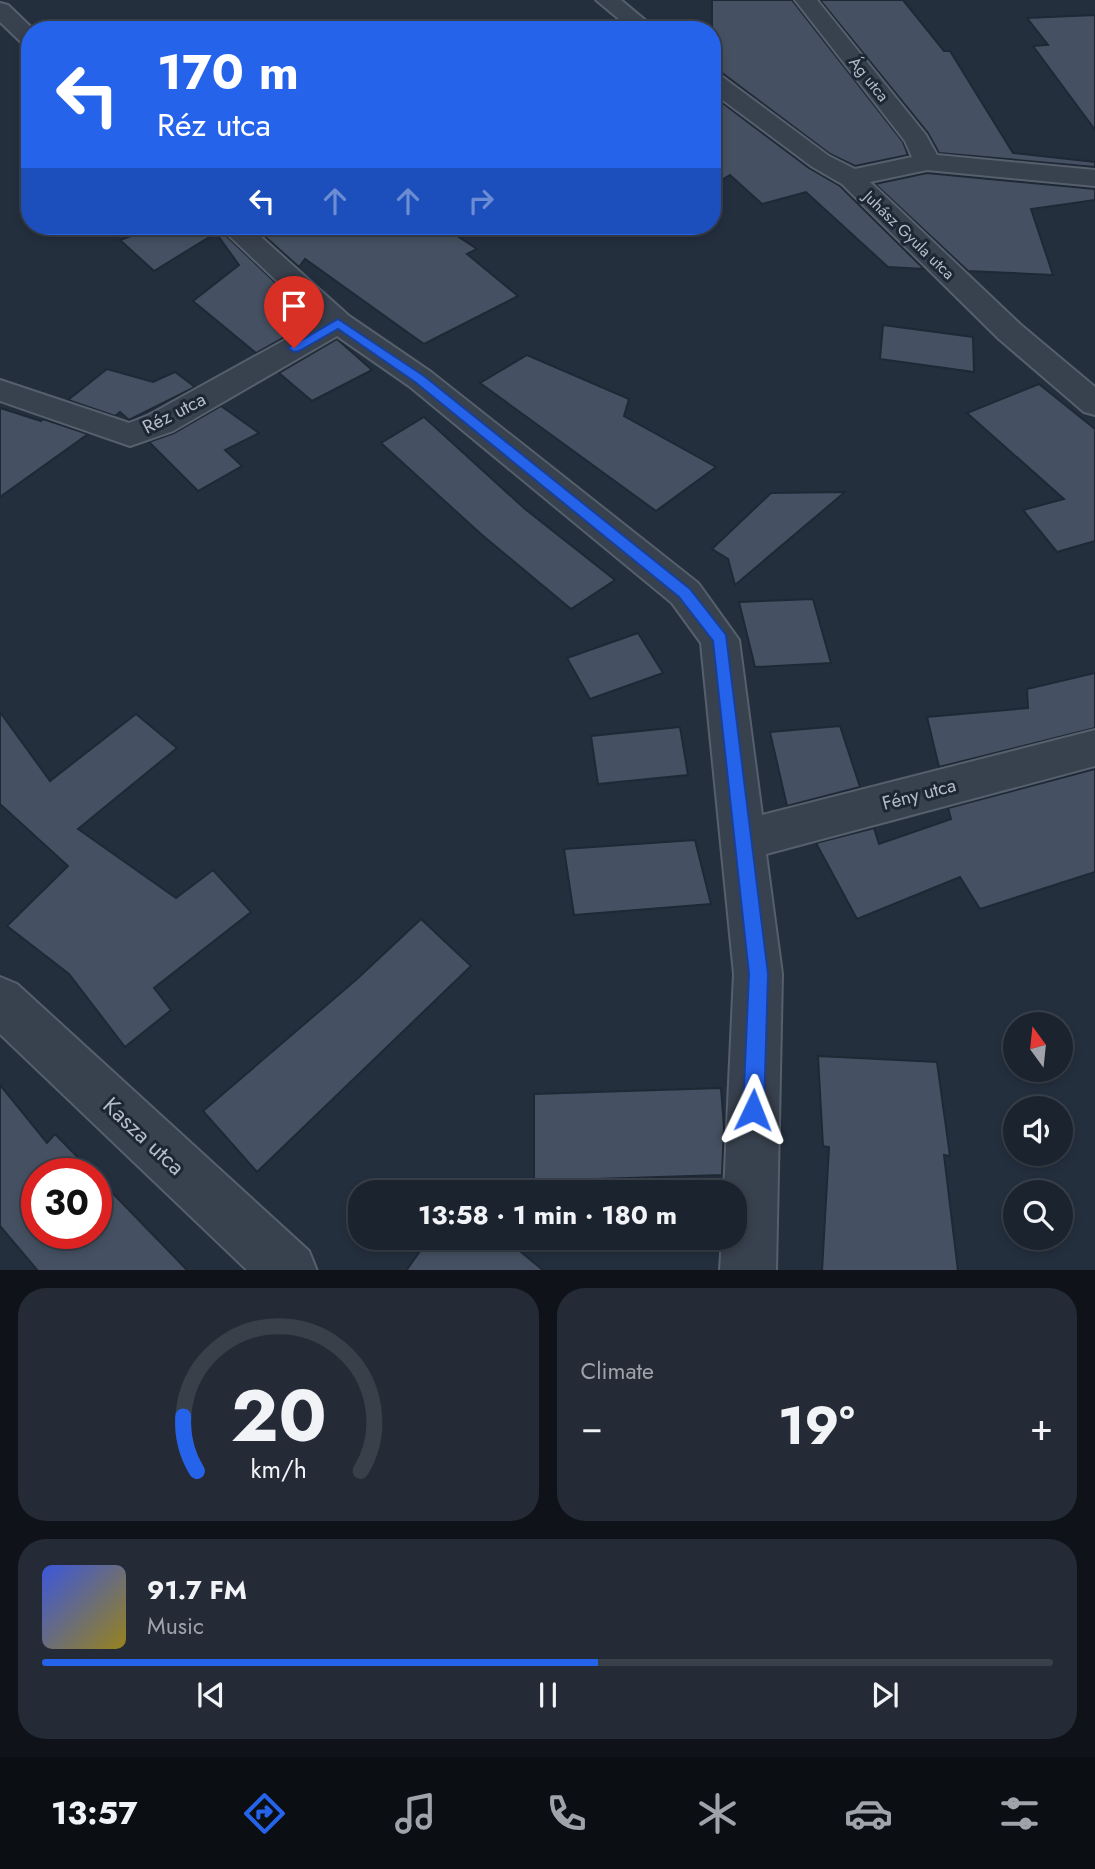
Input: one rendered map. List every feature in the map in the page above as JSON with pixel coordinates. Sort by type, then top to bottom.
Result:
[{"type":"street","points":[[607,0],[634,21]]},
{"type":"street","name":"Ág utca","points":[[806,0],[917,139],[927,162]]},
{"type":"street","points":[[0,10],[21,30]]},
{"type":"street","name":"Juhász Gyula utca","points":[[721,87],[820,162],[851,178],[1010,332],[1095,404]]},
{"type":"street","points":[[851,178],[927,162],[1095,178]]},
{"type":"street","points":[[243,235],[338,323],[420,379],[685,593],[720,640],[758,974],[748,1270]]},
{"type":"street","name":"Réz utca","points":[[0,390],[130,435],[161,423],[338,323]]},
{"type":"street","name":"Fény utca","points":[[743,840],[1095,748]]},
{"type":"street","name":"Kasza utca","points":[[0,1000],[289,1270]]},
{"type":"building","points":[[712,0],[792,0],[903,142],[908,155],[855,166],[830,154],[721,73],[721,21],[712,21]]},
{"type":"building","points":[[820,0],[903,0],[944,51],[950,51],[1013,153],[1095,162],[1095,167],[939,153],[928,133]]},
{"type":"building","points":[[1095,15],[1095,130],[1033,46],[1048,45],[1027,18]]},
{"type":"building","points":[[721,102],[809,168],[840,186],[924,269],[888,267],[806,192],[762,204],[730,175],[721,180]]},
{"type":"building","points":[[927,173],[1095,189],[1095,200],[1031,209],[1053,275],[968,271],[875,184]]},
{"type":"building","points":[[134,235],[213,235],[154,271],[120,240]]},
{"type":"building","points":[[217,235],[225,235],[315,320],[256,353],[193,301],[239,265]]},
{"type":"building","points":[[263,235],[456,235],[477,249],[467,254],[518,296],[424,344],[305,259],[299,267]]},
{"type":"building","points":[[883,325],[973,337],[974,372],[880,359]]},
{"type":"building","points":[[337,339],[372,370],[312,401],[279,373]]},
{"type":"building","points":[[527,355],[629,399],[624,416],[716,467],[656,511],[480,383]]},
{"type":"building","points":[[107,369],[153,382],[175,372],[195,387],[129,420],[120,412],[115,416],[68,400]]},
{"type":"building","points":[[1039,384],[1095,429],[1095,541],[1057,552],[1023,510],[1064,499],[967,413]]},
{"type":"building","points":[[221,406],[259,433],[225,450],[242,466],[198,491],[149,442],[174,433]]},
{"type":"building","points":[[0,408],[41,421],[43,419],[88,434],[0,497]]},
{"type":"building","points":[[424,417],[525,509],[615,580],[571,609],[482,535],[381,443]]},
{"type":"building","points":[[845,492],[735,585],[728,559],[712,549],[771,493]]},
{"type":"building","points":[[813,599],[831,663],[755,667],[739,602]]},
{"type":"building","points":[[638,633],[663,673],[590,699],[567,658]]},
{"type":"building","points":[[1095,673],[1095,728],[939,767],[927,717],[1028,708],[1027,689]]},
{"type":"building","points":[[0,712],[50,781],[136,714],[177,748],[78,829],[176,898],[213,870],[251,912],[154,988],[171,1010],[125,1047],[69,974],[7,926],[68,866],[0,804]]},
{"type":"building","points":[[840,726],[860,787],[787,806],[770,732]]},
{"type":"building","points":[[680,727],[688,775],[598,784],[591,736]]},
{"type":"building","points":[[1095,769],[1095,872],[980,909],[960,877],[857,919],[816,843],[874,828],[879,844],[951,819],[948,808]]},
{"type":"building","points":[[695,840],[711,904],[574,915],[564,849]]},
{"type":"building","points":[[421,919],[471,966],[257,1172],[203,1111],[357,979]]},
{"type":"building","points":[[818,1056],[937,1062],[950,1156],[944,1155],[958,1270],[822,1270],[829,1147],[823,1146]]},
{"type":"building","points":[[0,1085],[47,1143],[55,1134],[78,1158],[21,1158],[21,1249],[112,1249],[112,1193],[187,1270],[37,1270],[0,1226]]},
{"type":"building","points":[[721,1088],[724,1127],[722,1175],[534,1180],[534,1094]]},
{"type":"building","points":[[421,1250],[519,1250],[543,1270],[407,1270]]},
{"type":"route","points":[[294,348],[338,323],[420,379],[685,593],[720,640],[758,974],[753,1110]]}]
